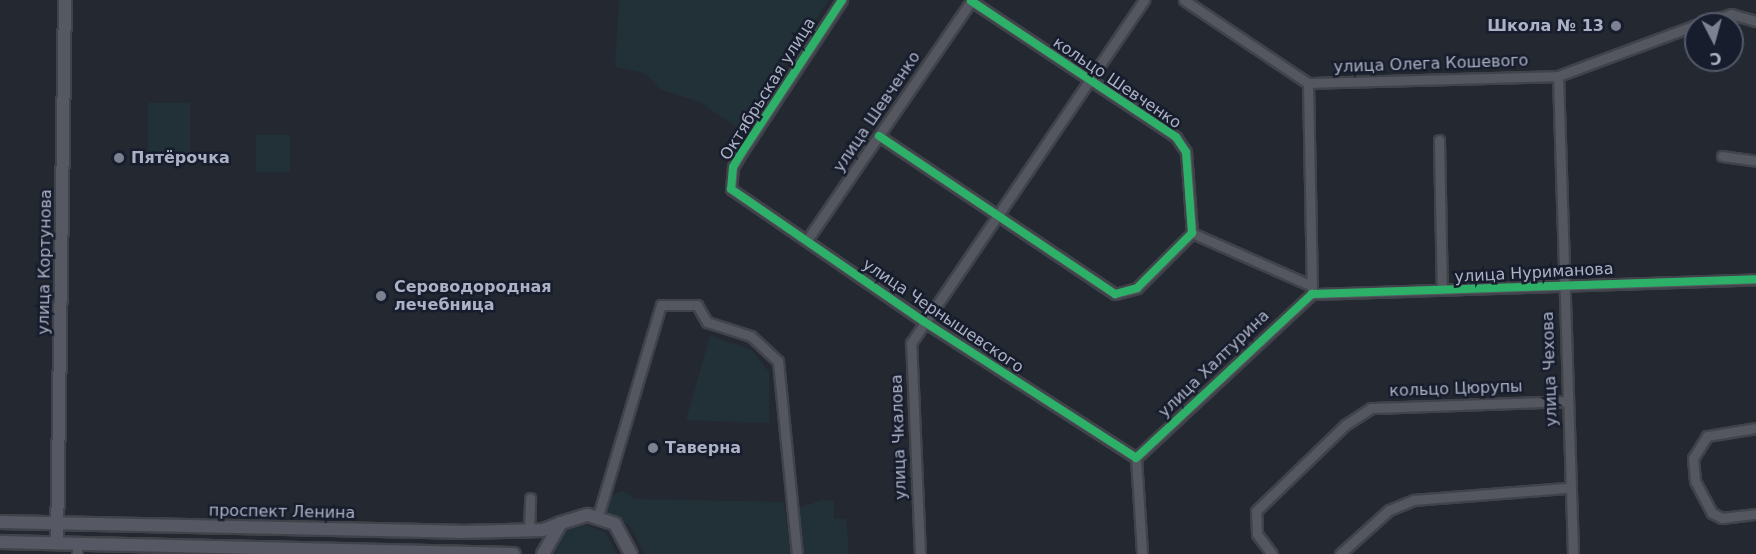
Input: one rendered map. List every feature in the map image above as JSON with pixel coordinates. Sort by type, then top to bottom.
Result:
[{"type":"main road","name":"улица Кортунова","points":[[57,543],[65,0]]},
{"type":"main road","name":"проспект Ленина","points":[[0,522],[529,531],[598,516]]},
{"type":"main road","points":[[598,516],[627,539],[640,554]]},
{"type":"main road","points":[[543,554],[561,523]]},
{"type":"main road","points":[[77,549],[78,524]]},
{"type":"main road","points":[[627,539],[631,554]]},
{"type":"main road","points":[[0,542],[57,543],[77,549],[514,554]]},
{"type":"street","name":"Октябрьская улица","points":[[737,194],[730,184],[733,167],[842,0]]},
{"type":"street","name":"улица Чкалова","points":[[920,554],[911,344],[923,321],[1144,0]]},
{"type":"street","points":[[879,136],[996,217],[1115,294],[1137,288],[1192,233],[1311,289],[1308,83],[1184,0]]},
{"type":"street","name":"кольцо Шевченко","points":[[971,1],[1176,137],[1186,152],[1192,233]]},
{"type":"street","name":"улица Шевченко","points":[[807,240],[971,1]]},
{"type":"street","name":"улица Олега Кошевого","points":[[1308,83],[1558,76],[1684,30]]},
{"type":"street","name":"улица Чехова","points":[[1558,76],[1568,488],[1573,554]]},
{"type":"street","points":[[1439,140],[1442,290]]},
{"type":"street","points":[[1722,156],[1756,161]]},
{"type":"street","name":"улица Чернышевского","points":[[737,194],[923,321],[1136,458]]},
{"type":"street","name":"улица Нуриманова","points":[[1311,289],[1442,290],[1756,279]]},
{"type":"street","name":"улица Халтурина","points":[[1136,458],[1311,289]]},
{"type":"street","points":[[598,516],[661,305],[697,305],[707,322],[751,336],[778,361],[797,554]]},
{"type":"street","name":"кольцо Цюрупы","points":[[1272,554],[1257,534],[1256,512],[1344,425],[1371,408],[1567,401]]},
{"type":"street","points":[[1756,428],[1707,436],[1693,458],[1695,481],[1712,513],[1722,518],[1756,514]]},
{"type":"street","points":[[1136,458],[1142,554]]},
{"type":"street","points":[[1340,554],[1389,510],[1414,500],[1568,488]]},
{"type":"street","points":[[529,531],[530,498]]},
{"type":"shaded area","points":[[619,0],[829,0],[739,129],[700,102],[662,90],[644,73],[615,67]]},
{"type":"shaded area","points":[[148,103],[190,103],[190,158],[148,158]]},
{"type":"shaded area","points":[[256,135],[290,135],[290,172],[256,172]]},
{"type":"shaded area","points":[[710,336],[752,350],[769,372],[769,423],[686,420]]},
{"type":"shaded area","points":[[623,491],[635,499],[784,502],[791,554],[645,554],[629,525],[607,512],[609,496]]},
{"type":"shaded area","points":[[822,500],[834,501],[834,519],[846,519],[849,554],[802,554],[796,509]]},
{"type":"shaded area","points":[[585,525],[605,532],[617,554],[550,554],[564,531]]},
{"type":"cycle path","points":[[842,0],[733,167],[731,189],[923,321],[1136,458],[1312,294],[1756,279]]},
{"type":"cycle path","points":[[879,136],[1115,294],[1137,288],[1192,233],[1186,152],[1176,137],[971,1]]},
{"type":"place","name":"Школа № 13","points":[[1616,26]]},
{"type":"place","name":"Пятёрочка","points":[[119,158]]},
{"type":"place","name":"Сероводородная лечебница","points":[[381,296]]},
{"type":"place","name":"Таверна","points":[[653,448]]}]
